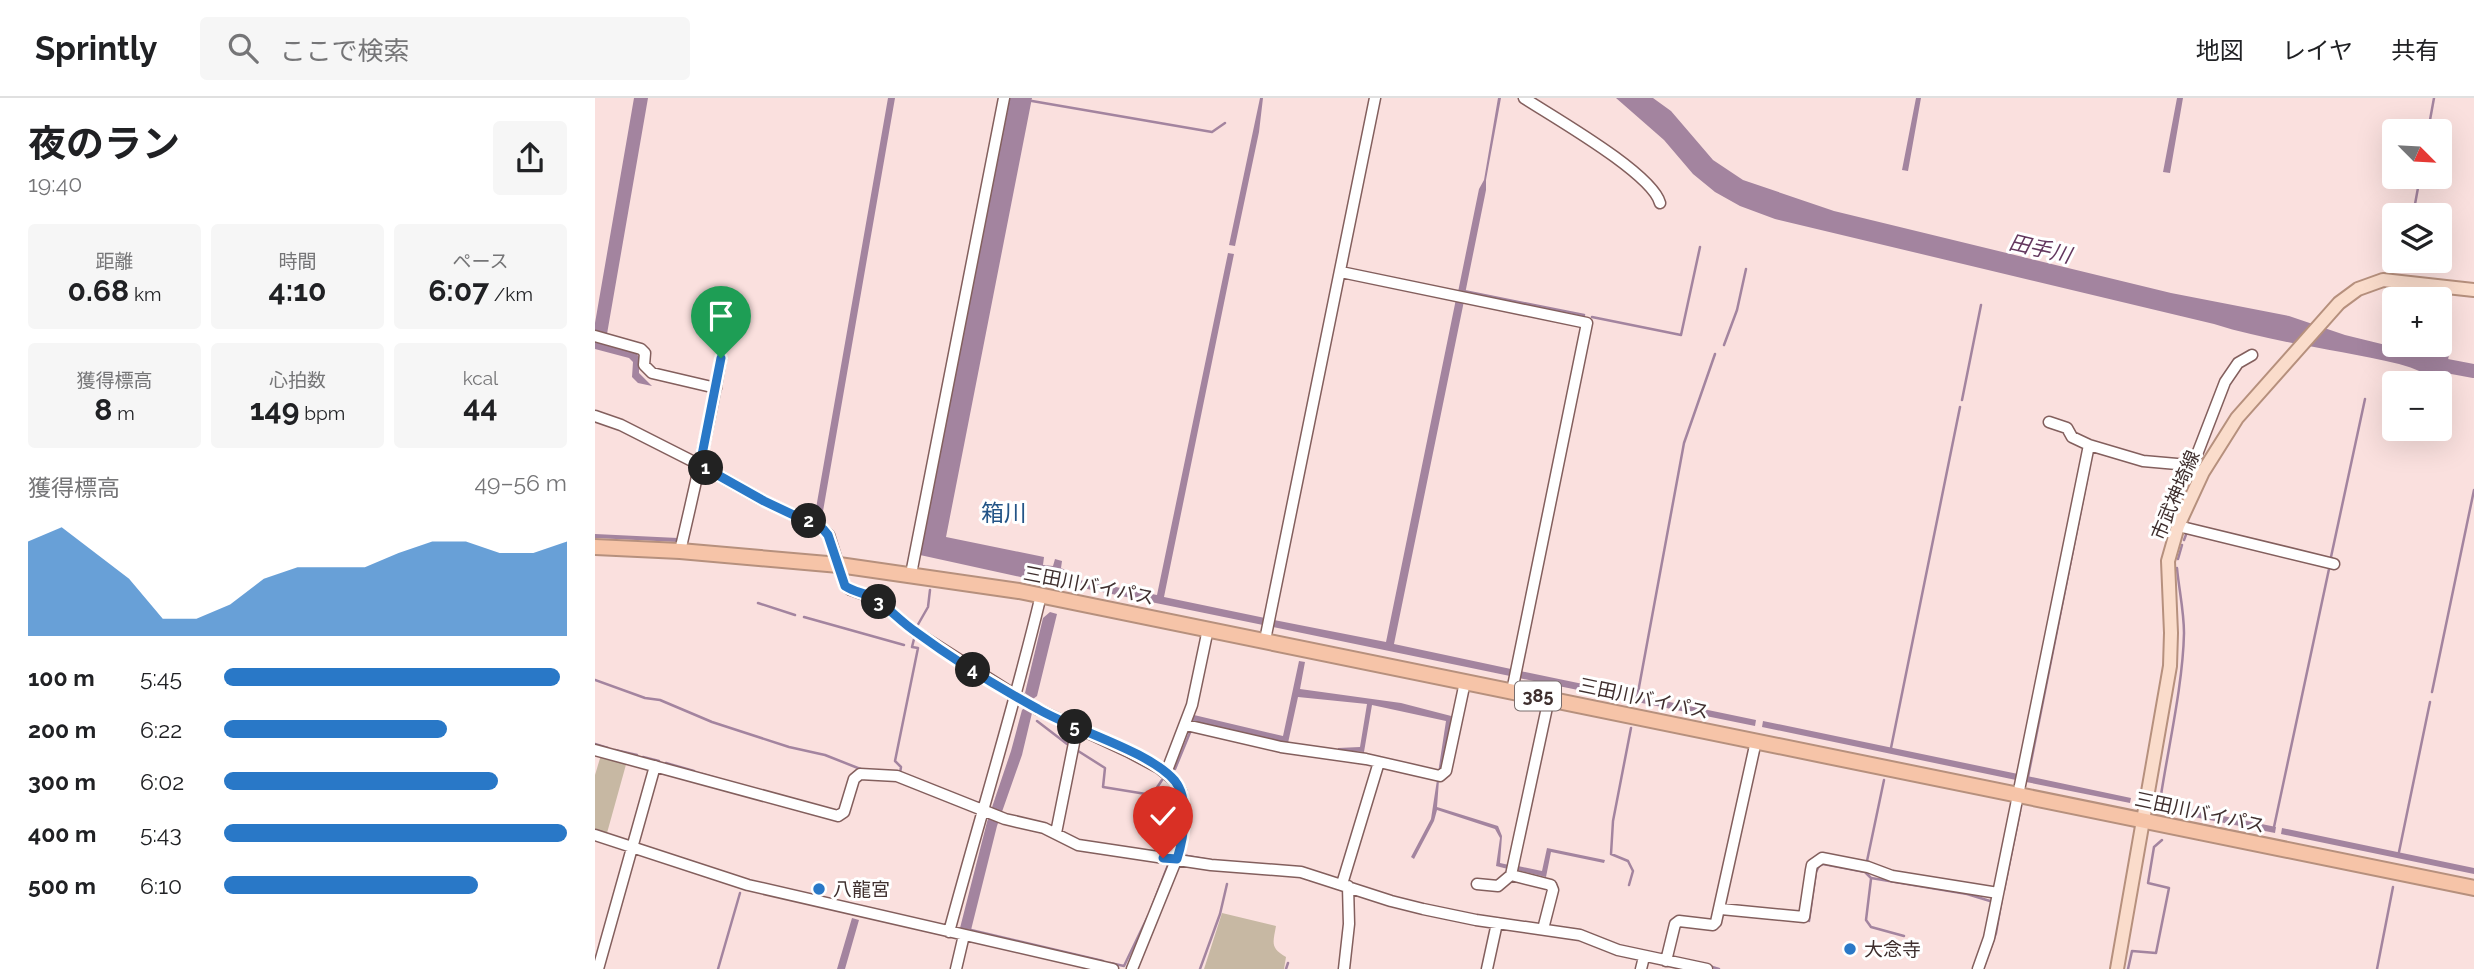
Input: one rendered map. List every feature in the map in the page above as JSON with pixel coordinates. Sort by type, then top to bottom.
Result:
[{"type":"highway","name":"三田川バイパス","points":[[595,547],[680,551],[839,565],[1041,595],[2474,887]]},
{"type":"main road","name":"市武神埼線","points":[[2117,969],[2170,666],[2168,561],[2197,471],[2237,418],[2288,359],[2339,303],[2358,289],[2383,281],[2474,290]]},
{"type":"street","points":[[911,574],[1004,98]]},
{"type":"street","points":[[1265,640],[1375,98]]},
{"type":"street","points":[[1524,98],[1612,156],[1647,183],[1658,196],[1660,203]]},
{"type":"street","points":[[1341,272],[1587,323],[1512,691]]},
{"type":"street","points":[[595,336],[641,349],[645,353],[644,365],[652,373],[716,388]]},
{"type":"street","points":[[2049,422],[2067,428],[2072,438],[2089,445],[2143,461],[2177,464],[2197,471],[2225,382],[2238,363],[2252,355]]},
{"type":"street","points":[[680,551],[721,358]]},
{"type":"street","points":[[595,416],[621,425],[764,501],[823,529],[828,535],[845,586],[876,599],[914,631],[1017,697],[1055,719],[1127,751],[1166,773],[1181,791],[1184,805],[1177,859],[1132,969]]},
{"type":"street","points":[[1978,969],[1989,937],[2089,445]]},
{"type":"street","points":[[2178,526],[2335,564]]},
{"type":"street","points":[[949,932],[1017,697],[1041,595]]},
{"type":"street","points":[[1166,773],[1192,705],[1208,629]]},
{"type":"street","points":[[1186,725],[1281,747],[1379,762],[1438,775],[1446,771],[1465,682]]},
{"type":"street","points":[[1477,884],[1498,886],[1511,875],[1549,698]]},
{"type":"street","points":[[1056,832],[1077,728]]},
{"type":"street","points":[[1667,958],[1675,924],[1679,921],[1713,925],[1721,909],[1756,741]]},
{"type":"street","points":[[595,750],[838,816],[843,813],[854,779],[860,774],[897,776],[1002,818],[1056,832],[1077,845],[1211,865],[1301,872],[1345,883],[1391,901],[1497,923],[1544,926],[1644,957],[1667,958],[1707,969]]},
{"type":"street","points":[[1344,969],[1349,924],[1345,883],[1379,762]]},
{"type":"street","points":[[598,969],[655,766]]},
{"type":"street","points":[[595,835],[748,885],[1113,969]]},
{"type":"street","points":[[1721,909],[1804,917],[1812,865],[1822,858],[1868,867],[1892,877],[1998,893]]},
{"type":"street","points":[[1511,875],[1551,885],[1553,890],[1544,926]]},
{"type":"street","points":[[1487,969],[1497,923]]},
{"type":"street","points":[[955,969],[964,935]]},
{"type":"street","points":[[1641,969],[1644,957]]},
{"type":"shaded area","points":[[634,98],[648,98],[607,334],[595,332],[595,323]]},
{"type":"shaded area","points":[[888,98],[895,98],[822,517],[815,514]]},
{"type":"shaded area","points":[[1010,98],[1032,98],[946,537],[1044,557],[1043,565],[1053,566],[1055,559],[1062,561],[1064,577],[1157,595],[1228,253],[1234,254],[1164,597],[1265,618],[1263,625],[1063,584],[1062,587],[1049,585],[1051,576],[1041,573],[1039,581],[920,555]]},
{"type":"shaded area","points":[[1260,98],[1263,98],[1259,132],[1235,246],[1229,245]]},
{"type":"shaded area","points":[[1498,98],[1501,98],[1486,190],[1465,294],[1458,292],[1479,189],[1484,180]]},
{"type":"shaded area","points":[[1616,98],[1653,98],[1671,111],[1713,160],[1743,180],[1834,211],[2171,293],[2289,316],[2382,344],[2382,357],[2449,357],[2446,371],[2419,371],[2399,364],[2259,336],[1775,219],[1740,206],[1715,192],[1693,174],[1664,140]]},
{"type":"shaded area","points":[[1916,98],[1921,98],[1908,171],[1902,170]]},
{"type":"shaded area","points":[[2177,98],[2183,98],[2170,173],[2163,172]]},
{"type":"shaded area","points":[[1456,299],[1464,301],[1394,644],[1511,669],[1510,676],[1273,627],[1274,620],[1386,642]]},
{"type":"shaded area","points":[[595,341],[636,353],[639,357],[639,373],[652,386],[638,383],[632,377],[633,362],[629,358],[595,349]]},
{"type":"shaded area","points":[[595,534],[678,538],[677,542],[595,538]]},
{"type":"shaded area","points":[[1050,612],[1057,614],[1037,696],[1033,699],[1025,693],[1043,618]]},
{"type":"shaded area","points":[[1299,661],[1305,662],[1300,689],[1401,703],[1455,717],[1439,780],[1437,807],[1498,826],[1502,836],[1500,863],[1509,865],[1508,869],[1496,866],[1500,838],[1495,829],[1437,810],[1414,859],[1411,857],[1431,819],[1446,721],[1372,705],[1364,752],[1338,748],[1360,747],[1367,704],[1298,697],[1288,743],[1192,721],[1194,715],[1283,736]]},
{"type":"shaded area","points":[[1520,671],[1756,720],[1755,726],[1519,678]]},
{"type":"shaded area","points":[[1025,707],[1032,713],[1022,755],[997,826],[971,930],[960,928],[987,822]]},
{"type":"shaded area","points":[[1763,721],[2018,774],[2016,780],[1762,727]]},
{"type":"shaded area","points":[[601,755],[627,761],[607,833],[595,829],[595,775]]},
{"type":"shaded area","points":[[2027,776],[2131,798],[2130,803],[2026,782]]},
{"type":"shaded area","points":[[2160,803],[2276,827],[2275,833],[2164,811]]},
{"type":"shaded area","points":[[2282,828],[2474,868],[2474,874],[2281,834]]},
{"type":"shaded area","points":[[1547,848],[1605,860],[1604,863],[1551,852],[1546,877],[1517,870],[1518,866],[1542,871]]},
{"type":"shaded area","points":[[1222,913],[1276,926],[1274,944],[1277,951],[1286,957],[1284,969],[1204,969]]},
{"type":"shaded area","points":[[852,918],[859,920],[845,969],[837,969]]},
{"type":"waterway","points":[[2430,119],[2434,98]]},
{"type":"waterway","points":[[1032,101],[1212,132],[1225,123]]},
{"type":"waterway","points":[[2415,203],[2418,189]]},
{"type":"waterway","points":[[1592,317],[1681,335],[1700,247]]},
{"type":"waterway","points":[[1724,345],[1737,310],[1746,269]]},
{"type":"waterway","points":[[1464,291],[1584,315]]},
{"type":"waterway","points":[[1962,400],[1981,305]]},
{"type":"waterway","points":[[1637,698],[1684,443],[1715,354]]},
{"type":"waterway","name":"田手川","points":[[2431,363],[2474,371]]},
{"type":"waterway","points":[[2331,557],[2365,399]]},
{"type":"waterway","points":[[1891,748],[1960,407]]},
{"type":"waterway","points":[[2028,777],[2090,464]]},
{"type":"waterway","points":[[2432,692],[2474,490]]},
{"type":"waterway","points":[[2184,540],[2187,532]]},
{"type":"waterway","points":[[2178,559],[2182,545]]},
{"type":"waterway","points":[[2162,803],[2183,652],[2184,625],[2177,568]]},
{"type":"waterway","points":[[2274,827],[2329,569]]},
{"type":"waterway","points":[[916,628],[928,607],[930,590]]},
{"type":"waterway","points":[[758,603],[795,615]]},
{"type":"waterway","points":[[804,617],[904,645]]},
{"type":"waterway","points":[[900,773],[901,767],[895,761],[918,648],[912,647],[915,635]]},
{"type":"waterway","points":[[595,680],[645,698],[660,700],[712,722],[789,747],[825,755],[863,770]]},
{"type":"waterway","points":[[2399,852],[2430,702]]},
{"type":"waterway","points":[[1037,721],[1067,744]]},
{"type":"waterway","points":[[1629,885],[1633,871],[1628,861],[1611,854],[1613,821],[1631,728]]},
{"type":"waterway","points":[[1175,769],[1191,730]]},
{"type":"waterway","points":[[595,744],[608,748]]},
{"type":"waterway","points":[[1075,749],[1105,768],[1103,787],[1152,795],[1162,780]]},
{"type":"waterway","points":[[615,750],[637,755]]},
{"type":"waterway","points":[[643,757],[659,761]]},
{"type":"waterway","points":[[666,763],[694,771]]},
{"type":"waterway","points":[[702,774],[716,778]]},
{"type":"waterway","points":[[1867,861],[1884,780]]},
{"type":"waterway","points":[[2004,890],[2020,811]]},
{"type":"waterway","points":[[2128,969],[2132,951],[2156,953],[2169,888],[2148,883],[2154,847],[2162,840]]},
{"type":"waterway","points":[[1182,855],[1215,861]]},
{"type":"waterway","points":[[1242,863],[1281,866]]},
{"type":"waterway","points":[[1809,921],[1816,872],[1823,864],[1865,872],[1871,878],[1967,894],[1990,901]]},
{"type":"waterway","points":[[1151,909],[1168,865]]},
{"type":"waterway","points":[[1871,879],[1866,920],[1871,927],[1904,936]]},
{"type":"waterway","points":[[1200,969],[1220,914],[1227,884]]},
{"type":"waterway","points":[[2377,969],[2393,887]]},
{"type":"waterway","points":[[718,969],[740,893]]},
{"type":"waterway","points":[[1983,969],[1996,933],[2002,898]]},
{"type":"waterway","points":[[1110,963],[1124,966],[1148,916]]},
{"type":"waterway","points":[[971,930],[1103,961]]},
{"type":"waterway","points":[[1286,969],[1288,963]]},
{"type":"waterway","points":[[1709,966],[1719,969]]},
{"type":"place","name":"八龍宮","points":[[819,889]]},
{"type":"place","name":"大念寺","points":[[1850,949]]},
{"type":"district","name":"箱川","points":[[1004,513]]},
{"type":"route","points":[[721,358],[700,465],[764,501],[823,529],[828,535],[845,586],[876,599],[914,631],[953,658],[1055,719],[1090,733],[1166,773],[1181,791],[1184,805],[1177,859],[1163,858]]}]
